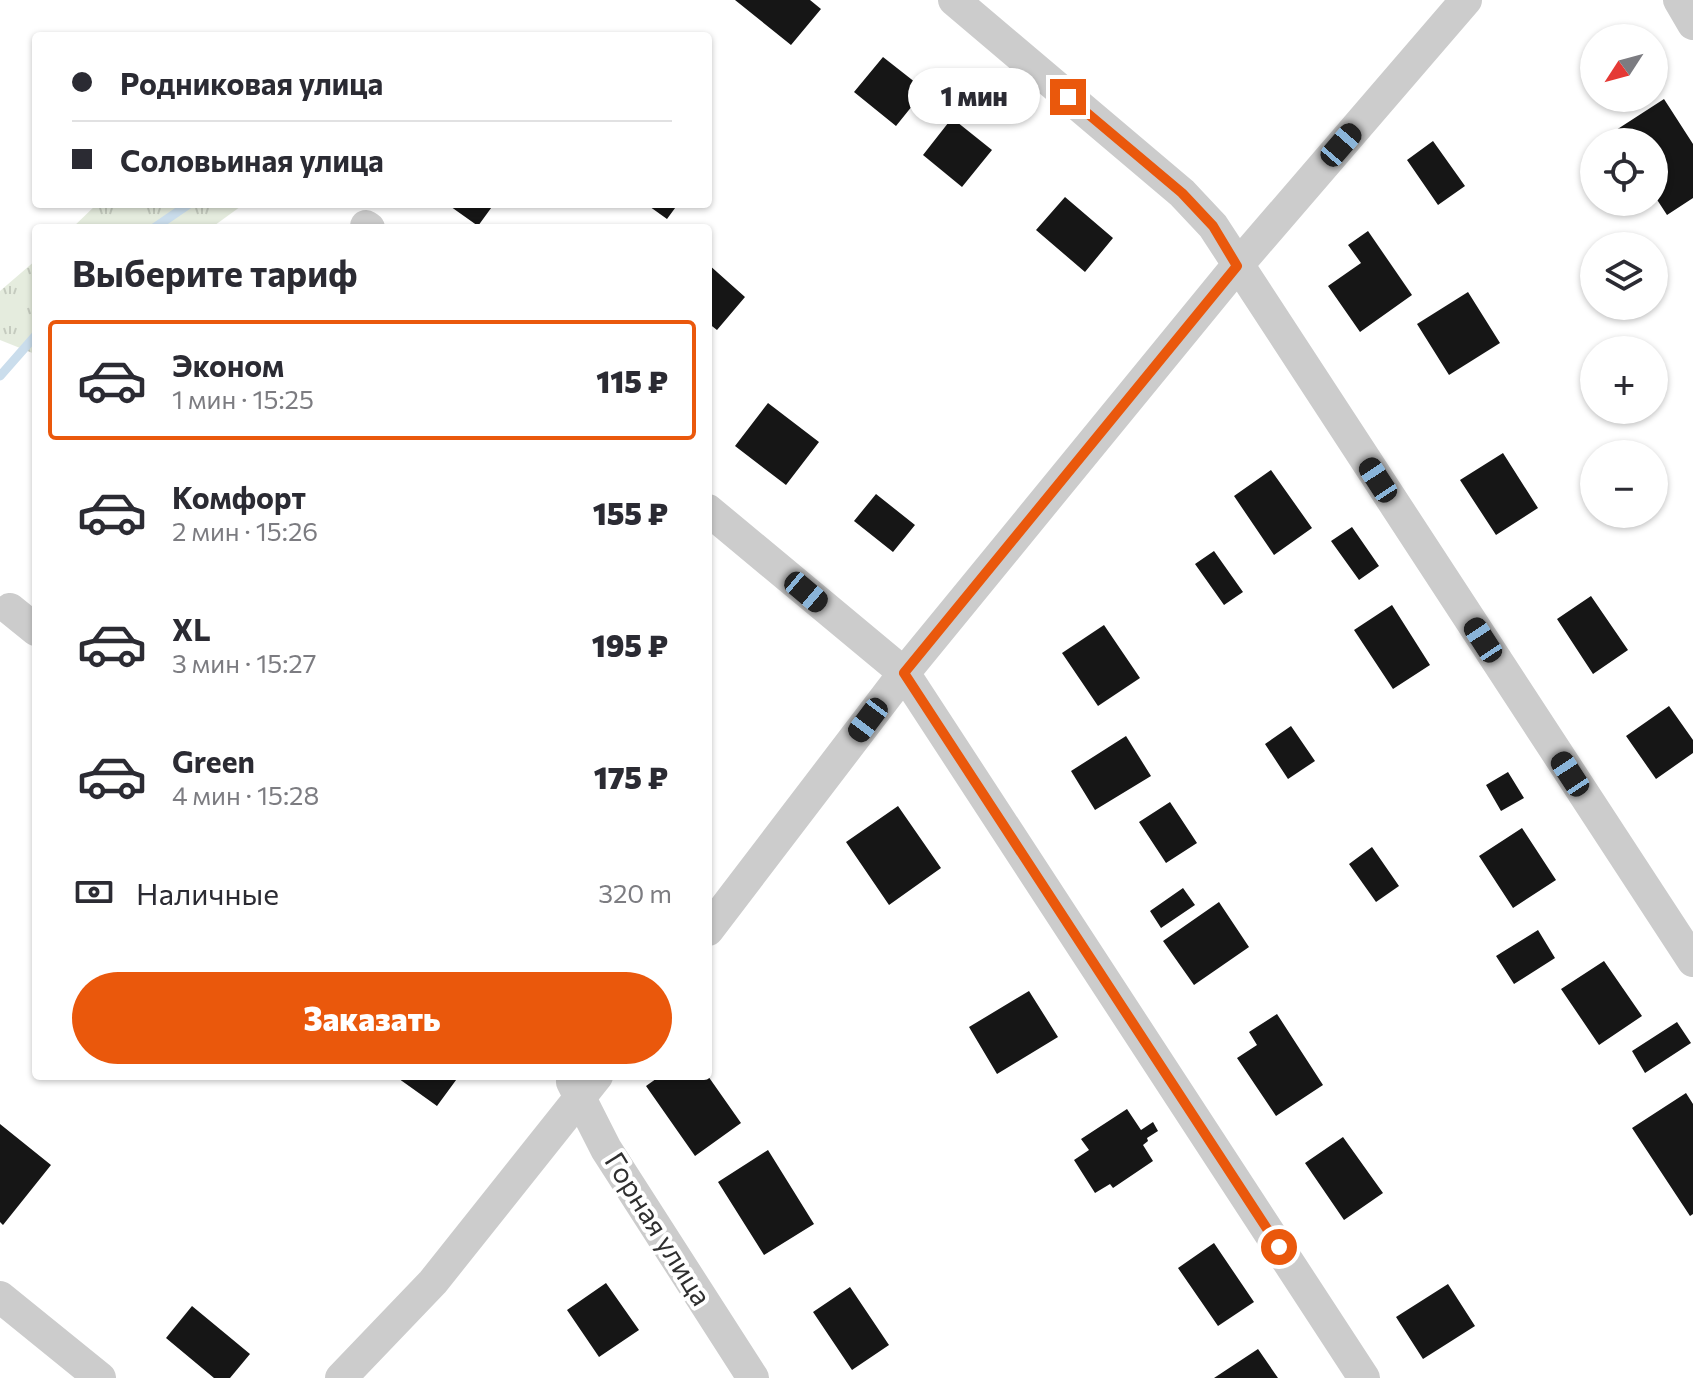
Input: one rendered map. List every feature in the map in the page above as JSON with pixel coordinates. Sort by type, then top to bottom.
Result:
[{"type":"street","points":[[954,0],[1182,193],[1213,226],[1693,961]]},
{"type":"street","points":[[712,925],[904,673],[1237,266],[1466,0]]},
{"type":"street","points":[[1679,0],[1693,24]]},
{"type":"street","points":[[712,513],[904,673],[1364,1378]]},
{"type":"street","points":[[10,609],[32,627]]},
{"type":"street","points":[[341,1378],[433,1282],[582,1083]]},
{"type":"street","name":"Горная улица","points":[[582,1083],[606,1149],[753,1378]]},
{"type":"street","points":[[0,1297],[100,1378]]},
{"type":"green space","points":[[93,208],[238,208],[216,224],[76,224]]},
{"type":"green space","points":[[32,263],[32,353],[0,340],[0,291]]},
{"type":"building","points":[[735,0],[810,0],[821,9],[791,45]]},
{"type":"building","points":[[883,57],[925,90],[896,126],[854,92]]},
{"type":"building","points":[[1668,105],[1693,144],[1693,198],[1668,214],[1668,128],[1619,128],[1644,112],[1668,112]]},
{"type":"building","points":[[952,118],[992,150],[962,187],[923,155]]},
{"type":"building","points":[[1433,141],[1465,186],[1438,205],[1407,160]]},
{"type":"building","points":[[1065,197],[1113,238],[1085,272],[1036,230]]},
{"type":"building","points":[[453,208],[491,208],[479,224]]},
{"type":"building","points":[[652,208],[675,208],[667,219]]},
{"type":"building","points":[[1368,231],[1412,295],[1360,332],[1328,286],[1361,263],[1348,245]]},
{"type":"building","points":[[712,268],[745,297],[717,330],[712,326]]},
{"type":"building","points":[[1468,292],[1500,343],[1449,375],[1417,324]]},
{"type":"building","points":[[768,403],[819,442],[786,485],[735,446]]},
{"type":"building","points":[[1503,453],[1538,508],[1496,535],[1460,480]]},
{"type":"building","points":[[1271,470],[1312,528],[1274,555],[1234,496]]},
{"type":"building","points":[[876,494],[915,525],[893,552],[854,521]]},
{"type":"building","points":[[1352,527],[1379,566],[1359,580],[1331,541]]},
{"type":"building","points":[[1214,551],[1243,592],[1224,605],[1195,564]]},
{"type":"building","points":[[1591,596],[1628,650],[1593,674],[1557,619]]},
{"type":"building","points":[[1392,605],[1430,665],[1393,689],[1354,630]]},
{"type":"building","points":[[1104,625],[1140,678],[1098,706],[1062,653]]},
{"type":"building","points":[[1669,706],[1693,740],[1693,753],[1656,779],[1626,736]]},
{"type":"building","points":[[1291,726],[1315,761],[1288,779],[1265,744]]},
{"type":"building","points":[[1126,736],[1151,776],[1095,810],[1071,771]]},
{"type":"building","points":[[1508,772],[1524,798],[1501,811],[1486,785]]},
{"type":"building","points":[[1170,802],[1197,843],[1166,863],[1139,822]]},
{"type":"building","points":[[898,806],[941,868],[889,905],[846,842]]},
{"type":"building","points":[[1522,828],[1556,880],[1513,908],[1479,856]]},
{"type":"building","points":[[1372,847],[1399,886],[1376,902],[1349,864]]},
{"type":"building","points":[[1183,888],[1195,905],[1161,928],[1150,911]]},
{"type":"building","points":[[1219,902],[1249,947],[1194,985],[1163,941]]},
{"type":"building","points":[[1538,930],[1555,958],[1514,984],[1496,956]]},
{"type":"building","points":[[1604,961],[1642,1016],[1599,1045],[1561,989]]},
{"type":"building","points":[[1029,991],[1058,1037],[997,1074],[969,1027]]},
{"type":"building","points":[[1277,1014],[1323,1085],[1276,1116],[1237,1058],[1257,1045],[1249,1032]]},
{"type":"building","points":[[1677,1022],[1691,1043],[1645,1073],[1632,1051]]},
{"type":"building","points":[[401,1080],[456,1080],[437,1106]]},
{"type":"building","points":[[654,1080],[711,1080],[741,1123],[695,1156],[646,1086]]},
{"type":"building","points":[[1686,1093],[1693,1104],[1693,1214],[1690,1216],[1632,1128]]},
{"type":"building","points":[[1127,1109],[1141,1130],[1153,1122],[1158,1131],[1143,1145],[1153,1161],[1113,1188],[1110,1184],[1095,1193],[1074,1160],[1089,1150],[1081,1139]]},
{"type":"building","points":[[0,1124],[51,1165],[3,1225],[0,1222]]},
{"type":"building","points":[[1343,1137],[1383,1193],[1344,1220],[1305,1163]]},
{"type":"building","points":[[768,1150],[814,1224],[764,1255],[718,1182]]},
{"type":"building","points":[[1214,1243],[1254,1302],[1218,1326],[1178,1268]]},
{"type":"building","points":[[606,1283],[639,1330],[599,1357],[567,1310]]},
{"type":"building","points":[[1448,1284],[1475,1326],[1423,1359],[1396,1317]]},
{"type":"building","points":[[850,1287],[889,1345],[852,1370],[813,1312]]},
{"type":"building","points":[[192,1306],[250,1354],[230,1378],[214,1378],[166,1338]]},
{"type":"building","points":[[1258,1349],[1278,1378],[1214,1378]]},
{"type":"waterway","points":[[160,224],[183,208]]},
{"type":"waterway","points":[[0,376],[32,340]]},
{"type":"route","points":[[1068,97],[1182,193],[1213,226],[1237,266],[904,673],[1279,1247]]}]
